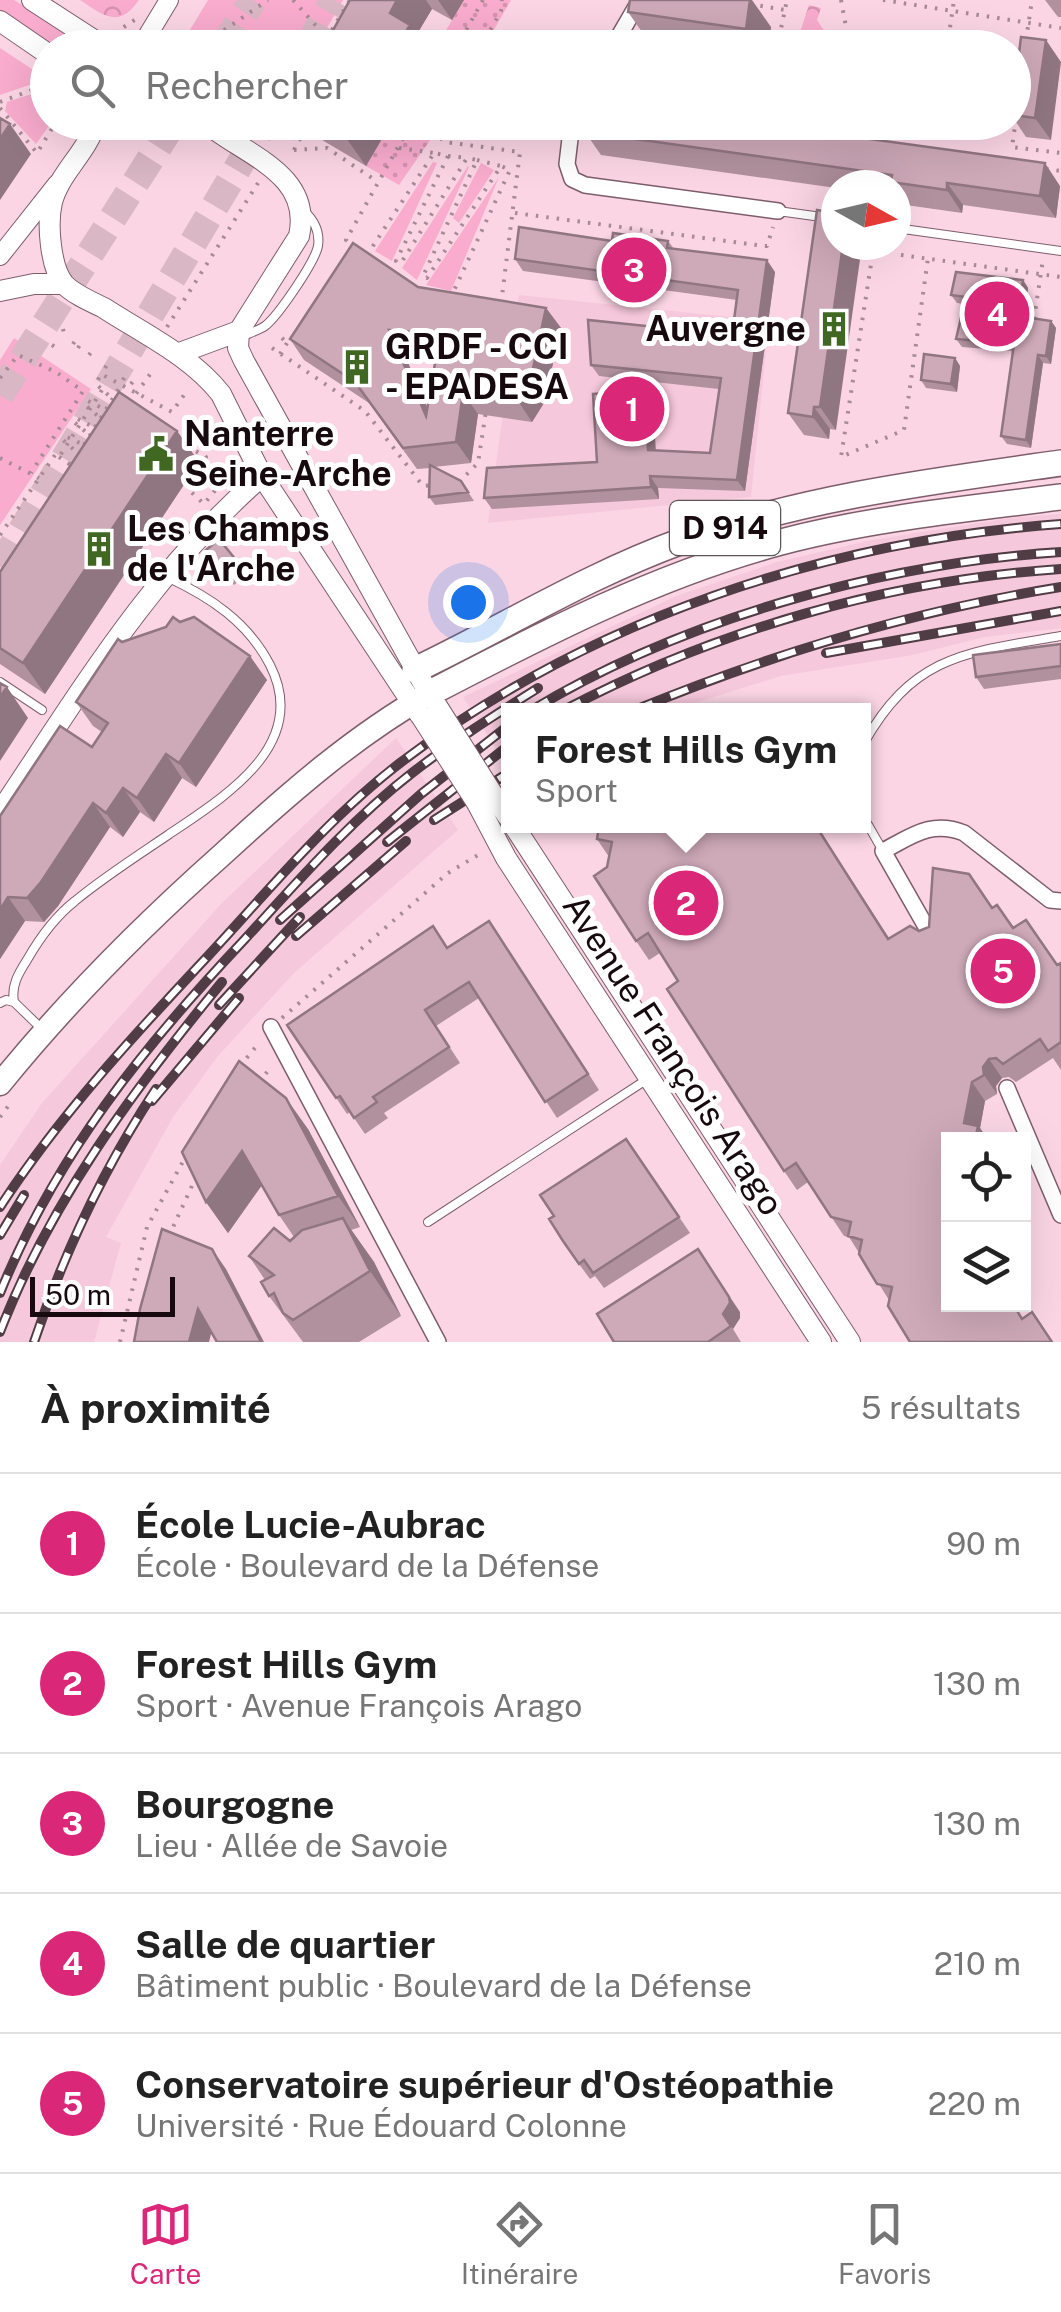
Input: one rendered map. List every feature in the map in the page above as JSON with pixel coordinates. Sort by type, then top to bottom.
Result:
[{"type":"highway","name":"D 914","points":[[415,670],[572,588],[705,533],[878,490],[1061,463]]},
{"type":"highway","name":"D 914","points":[[425,705],[623,598],[739,554],[856,526],[1061,497]]},
{"type":"main road","points":[[32,0],[90,30]]},
{"type":"main road","points":[[0,21],[30,42]]},
{"type":"main road","points":[[0,291],[34,284],[64,284],[50,243],[50,208],[57,184],[89,140]]},
{"type":"main road","points":[[177,354],[239,335],[299,236],[301,208],[295,190],[283,176],[227,140]]},
{"type":"main road","name":"Avenue François Arago","points":[[64,284],[177,354],[221,394],[262,476],[425,705],[484,798],[506,858],[820,1342]]},
{"type":"main road","name":"Avenue François Arago","points":[[239,335],[238,348],[244,362],[415,670],[425,705]]},
{"type":"main road","points":[[0,812],[133,613],[214,518],[262,476]]},
{"type":"main road","name":"D 914","points":[[6,1093],[43,1030],[139,931],[326,764],[425,705]]},
{"type":"main road","name":"Avenue François Arago","points":[[484,798],[501,811]]},
{"type":"main road","name":"Avenue François Arago","points":[[519,833],[850,1342]]},
{"type":"street","points":[[151,30],[169,0]]},
{"type":"street","points":[[622,30],[640,0]]},
{"type":"street","points":[[569,140],[566,164],[572,179],[585,185],[778,210]]},
{"type":"street","points":[[0,256],[57,184]]},
{"type":"street","points":[[933,939],[883,850],[928,828],[948,826],[964,832],[1050,900],[1061,901]]},
{"type":"street","points":[[271,1027],[433,1340]]},
{"type":"street","points":[[1007,1088],[1061,1215]]},
{"type":"lane","points":[[778,210],[821,217]]},
{"type":"lane","points":[[911,230],[1061,252]]},
{"type":"lane","points":[[14,1002],[12,992],[23,965],[64,912],[244,781],[258,765],[278,720],[281,692],[274,674],[241,625],[213,600],[163,576]]},
{"type":"lane","points":[[871,733],[902,689],[945,660],[1061,636]]},
{"type":"lane","points":[[0,682],[42,710]]},
{"type":"lane","points":[[871,830],[883,850]]},
{"type":"lane","points":[[0,1003],[14,1002],[43,1030]]},
{"type":"lane","points":[[428,1222],[648,1078]]},
{"type":"path","points":[[222,30],[268,0]]},
{"type":"path","points":[[293,0],[318,30]]},
{"type":"path","points":[[332,30],[350,0]]},
{"type":"path","points":[[466,30],[483,0]]},
{"type":"path","points":[[490,30],[501,12],[502,0]]},
{"type":"path","points":[[781,30],[787,0]]},
{"type":"path","points":[[841,0],[847,30]]},
{"type":"path","points":[[883,0],[1061,28]]},
{"type":"path","points":[[950,30],[954,0]]},
{"type":"path","points":[[1027,30],[1032,0]]},
{"type":"path","points":[[748,3],[785,10]]},
{"type":"path","points":[[122,30],[144,9]]},
{"type":"path","points":[[30,92],[0,105],[37,153],[45,140]]},
{"type":"path","points":[[346,240],[402,140]]},
{"type":"path","points":[[443,140],[520,152]]},
{"type":"path","points":[[1013,140],[1012,147],[1061,154]]},
{"type":"path","points":[[299,141],[294,150],[327,148],[378,182]]},
{"type":"path","points":[[397,148],[478,160],[510,170]]},
{"type":"path","points":[[450,301],[520,152]]},
{"type":"path","points":[[501,307],[520,152]]},
{"type":"path","points":[[367,254],[434,153]]},
{"type":"path","points":[[391,272],[448,156]]},
{"type":"path","points":[[396,261],[401,263],[467,158]]},
{"type":"path","points":[[425,278],[478,160]]},
{"type":"path","points":[[415,288],[501,166]]},
{"type":"path","points":[[1042,168],[1061,171]]},
{"type":"path","points":[[164,331],[262,178]]},
{"type":"path","points":[[515,213],[768,246],[778,210]]},
{"type":"path","points":[[337,236],[379,264]]},
{"type":"path","points":[[1033,325],[1044,249]]},
{"type":"path","points":[[911,255],[1061,277]]},
{"type":"path","points":[[872,260],[841,457],[904,430],[928,258]]},
{"type":"path","points":[[63,329],[65,339]]},
{"type":"path","points":[[280,354],[293,335],[283,331],[286,340]]},
{"type":"path","points":[[75,346],[79,340]]},
{"type":"path","points":[[272,348],[364,411],[423,486],[442,484]]},
{"type":"path","points":[[0,378],[18,356],[56,372],[83,391],[31,473]]},
{"type":"path","points":[[151,373],[136,393],[125,410],[96,384],[101,374],[123,380],[136,393],[172,412],[184,395]]},
{"type":"path","points":[[0,536],[55,454],[72,465],[123,380]]},
{"type":"path","points":[[58,457],[102,390]]},
{"type":"path","points":[[460,482],[478,463],[487,405]]},
{"type":"path","points":[[91,406],[120,417]]},
{"type":"path","points":[[91,406],[114,429]]},
{"type":"path","points":[[80,423],[109,435]]},
{"type":"path","points":[[80,423],[102,446]]},
{"type":"path","points":[[69,441],[98,452]]},
{"type":"path","points":[[69,441],[91,464]]},
{"type":"path","points":[[180,442],[206,456],[189,490],[204,504],[230,471],[227,448]]},
{"type":"path","points":[[0,458],[39,478]]},
{"type":"path","points":[[234,1073],[271,1027],[448,873],[487,850]]},
{"type":"path","points":[[251,1092],[285,1050]]},
{"type":"path","points":[[0,1117],[6,1093]]},
{"type":"path","points":[[120,1342],[147,1227],[194,1140]]},
{"type":"path","points":[[166,1248],[201,1165]]},
{"type":"shaded area","points":[[519,295],[769,321],[751,497],[488,523]]},
{"type":"shaded area","points":[[1061,514],[1061,628],[985,637],[913,655],[781,676],[694,703],[501,703],[501,757],[463,697],[676,596],[777,562],[872,540]]},
{"type":"shaded area","points":[[396,738],[458,830],[294,973],[218,1056],[173,1117],[106,1237],[121,1243],[94,1342],[0,1342],[0,1165],[42,1103],[221,904]]},
{"type":"green space","points":[[0,0],[14,0],[60,30],[30,30],[0,10]]},
{"type":"green space","points":[[80,0],[139,0],[125,14],[111,17]]},
{"type":"green space","points":[[208,0],[343,0],[326,30],[190,30]]},
{"type":"green space","points":[[464,0],[511,0],[494,30],[446,30]]},
{"type":"green space","points":[[809,5],[821,8],[817,20],[824,30],[801,30]]},
{"type":"green space","points":[[0,48],[30,68],[30,85],[0,95]]},
{"type":"green space","points":[[30,95],[30,138],[5,111],[7,102]]},
{"type":"green space","points":[[382,140],[430,140],[399,185],[366,166]]},
{"type":"green space","points":[[433,162],[437,163],[392,261],[375,251]]},
{"type":"green space","points":[[481,163],[494,170],[459,223],[453,218]]},
{"type":"green space","points":[[469,167],[417,280],[402,268]]},
{"type":"green space","points":[[499,177],[451,291],[426,285]]},
{"type":"green space","points":[[14,338],[91,389],[0,525],[0,360]]},
{"type":"building","points":[[350,0],[397,0],[390,13],[410,25],[407,30],[333,30]]},
{"type":"building","points":[[630,0],[750,0],[746,29],[628,12]]},
{"type":"building","points":[[1031,38],[1046,40],[1035,118],[1031,117]]},
{"type":"building","points":[[0,118],[10,124],[0,139]]},
{"type":"building","points":[[642,140],[877,140],[1045,163],[1040,196],[947,183],[947,190],[911,185],[911,170],[856,170]]},
{"type":"building","points":[[817,210],[821,211],[821,260],[841,260],[820,407],[814,407],[813,417],[788,413]]},
{"type":"building","points":[[519,227],[612,241],[613,233],[668,241],[667,248],[767,260],[737,480],[650,476],[651,487],[484,498],[487,468],[597,462],[593,394],[645,391],[648,450],[710,453],[721,378],[591,365],[588,320],[732,335],[738,290],[515,259]]},
{"type":"building","points":[[353,243],[418,287],[546,308],[530,382],[518,401],[463,393],[456,442],[403,448],[355,382],[290,339]],"holes":[[[389,330],[440,334],[426,416]]]},
{"type":"building","points":[[956,272],[1023,280],[1018,316],[1051,321],[1046,356],[1038,355],[1026,440],[1001,436],[1014,344],[956,339],[966,297],[951,295]]},
{"type":"building","points":[[924,354],[955,358],[951,384],[921,380]]},
{"type":"building","points":[[119,392],[177,431],[23,663],[0,648],[0,572]]},
{"type":"building","points":[[430,465],[461,481],[468,492],[429,497]]},
{"type":"building","points":[[219,539],[241,566],[228,577],[206,550]]},
{"type":"building","points":[[173,617],[180,622],[194,617],[250,656],[179,763],[166,754],[137,798],[123,788],[106,813],[93,803],[41,882],[27,898],[8,897],[0,910],[0,816],[60,726],[92,747],[108,723],[76,702],[118,639],[122,642],[166,627]]},
{"type":"building","points":[[1061,644],[1061,666],[976,677],[973,655]]},
{"type":"building","points":[[598,833],[820,833],[888,939],[910,926],[919,931],[929,927],[933,868],[969,874],[992,908],[997,905],[1013,928],[1026,920],[1057,965],[1061,963],[1061,1042],[1048,1051],[1040,1039],[1003,1064],[996,1058],[989,1059],[983,1067],[984,1075],[972,1082],[964,1123],[978,1126],[977,1132],[941,1132],[941,1312],[1018,1312],[1022,1319],[1032,1312],[1052,1342],[910,1342],[888,1306],[892,1287],[877,1284],[859,1254],[862,1240],[848,1236],[851,1222],[831,1217],[796,1163],[784,1171],[667,989],[678,981],[648,933],[636,941],[594,876],[607,867],[612,842],[597,839]]},
{"type":"building","points":[[489,921],[588,1074],[545,1102],[469,982],[425,1010],[449,1047],[373,1097],[377,1102],[354,1118],[287,1025],[433,926],[447,948]]},
{"type":"building","points":[[239,1061],[286,1098],[338,1196],[279,1215],[242,1151],[206,1202],[182,1152]]},
{"type":"building","points":[[626,1139],[679,1217],[593,1273],[584,1260],[579,1264],[563,1241],[549,1219],[554,1216],[540,1195]]},
{"type":"building","points":[[343,1218],[370,1271],[293,1320],[283,1313],[274,1293],[269,1296],[261,1282],[274,1275],[249,1256],[274,1228],[290,1241],[302,1230]]},
{"type":"building","points":[[162,1229],[212,1249],[261,1342],[217,1342],[198,1309],[189,1342],[134,1342]]},
{"type":"building","points":[[698,1249],[729,1297],[723,1314],[731,1326],[708,1342],[614,1342],[597,1314]]},
{"type":"tunnel","points":[[234,30],[253,0]]},
{"type":"tunnel","points":[[317,30],[334,0]]},
{"type":"tunnel","points":[[0,395],[163,140]]},
{"type":"tunnel","points":[[0,567],[254,140]]},
{"type":"railway","points":[[0,1207],[98,1077],[300,855],[374,784],[473,712],[550,667],[713,596],[798,569],[885,548],[1061,524]]},
{"type":"railway","points":[[545,703],[654,648],[787,601],[926,568],[1061,552]]},
{"type":"railway","points":[[578,703],[682,656],[805,614],[932,584],[1061,569]]},
{"type":"railway","points":[[653,703],[844,636],[951,608],[1061,587]]},
{"type":"railway","points":[[826,653],[1061,611]]},
{"type":"railway","points":[[515,703],[538,688]]},
{"type":"railway","points":[[0,1293],[22,1243],[75,1149],[172,1020],[367,811],[443,750],[501,712]]},
{"type":"railway","points":[[280,920],[421,794],[501,731]]},
{"type":"railway","points":[[387,842],[501,752]]},
{"type":"railway","points":[[434,820],[501,777]]},
{"type":"railway","points":[[296,936],[406,841]]},
{"type":"railway","points":[[219,1005],[300,917]]},
{"type":"railway","points":[[0,1332],[20,1284],[69,1192],[126,1105],[222,982]]},
{"type":"railway","points":[[152,1101],[239,998]]},
{"type":"railway","points":[[34,1342],[87,1212],[156,1089]]},
{"type":"railway","points":[[0,1235],[24,1195]]},
{"type":"place","name":"Bourgogne","points":[[634,270]]},
{"type":"place","name":"Salle de quartier","points":[[997,314]]},
{"type":"place","name":"Auvergne","points":[[834,329]]},
{"type":"place","name":"GRDF - CCI - EPADESA","points":[[357,367]]},
{"type":"place","name":"École Lucie-Aubrac","points":[[632,409]]},
{"type":"place","name":"Nanterre Seine-Arche","points":[[156,454]]},
{"type":"place","name":"Les Champs de l'Arche","points":[[99,549]]},
{"type":"place","name":"Forest Hills Gym","points":[[686,903]]},
{"type":"place","name":"Conservatoire supérieur d'Ostéopathie","points":[[1003,971]]}]
